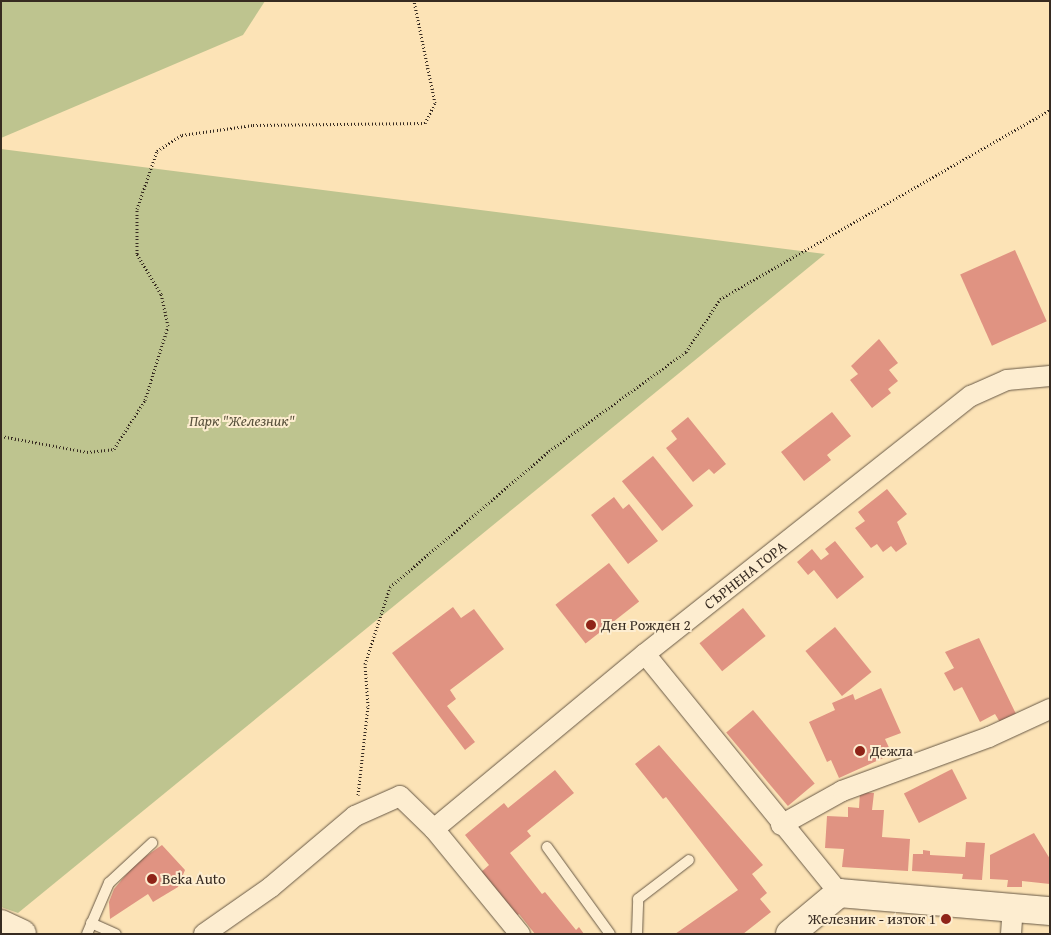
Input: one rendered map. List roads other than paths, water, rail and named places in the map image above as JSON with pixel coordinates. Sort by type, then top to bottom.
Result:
[{"type":"street","name":"СЪРНЕНА ГОРА","points":[[434,829],[645,654],[971,396],[1007,380],[1050,376]]},
{"type":"street","points":[[645,654],[781,825],[839,893],[1012,921],[1050,911]]},
{"type":"street","points":[[781,825],[842,791],[979,740],[1050,709]]},
{"type":"street","points":[[204,934],[271,888],[355,816],[400,796],[434,829],[520,934]]},
{"type":"street","points":[[790,934],[839,893]]},
{"type":"street","points":[[1,924],[22,934]]},
{"type":"lane","points":[[87,934],[109,883],[152,843]]},
{"type":"lane","points":[[547,847],[610,934]]},
{"type":"lane","points":[[637,934],[638,899],[689,860]]},
{"type":"lane","points":[[91,923],[116,934]]},
{"type":"place","name":"Ден Рожден 2","points":[[591,625]]},
{"type":"place","name":"Дежла","points":[[860,751]]},
{"type":"place","name":"Beka Auto","points":[[152,879]]},
{"type":"place","name":"Железник - изток 1","points":[[946,919]]},
{"type":"park label","name":"Парк \"Железник\"","points":[[242,421]]}]
